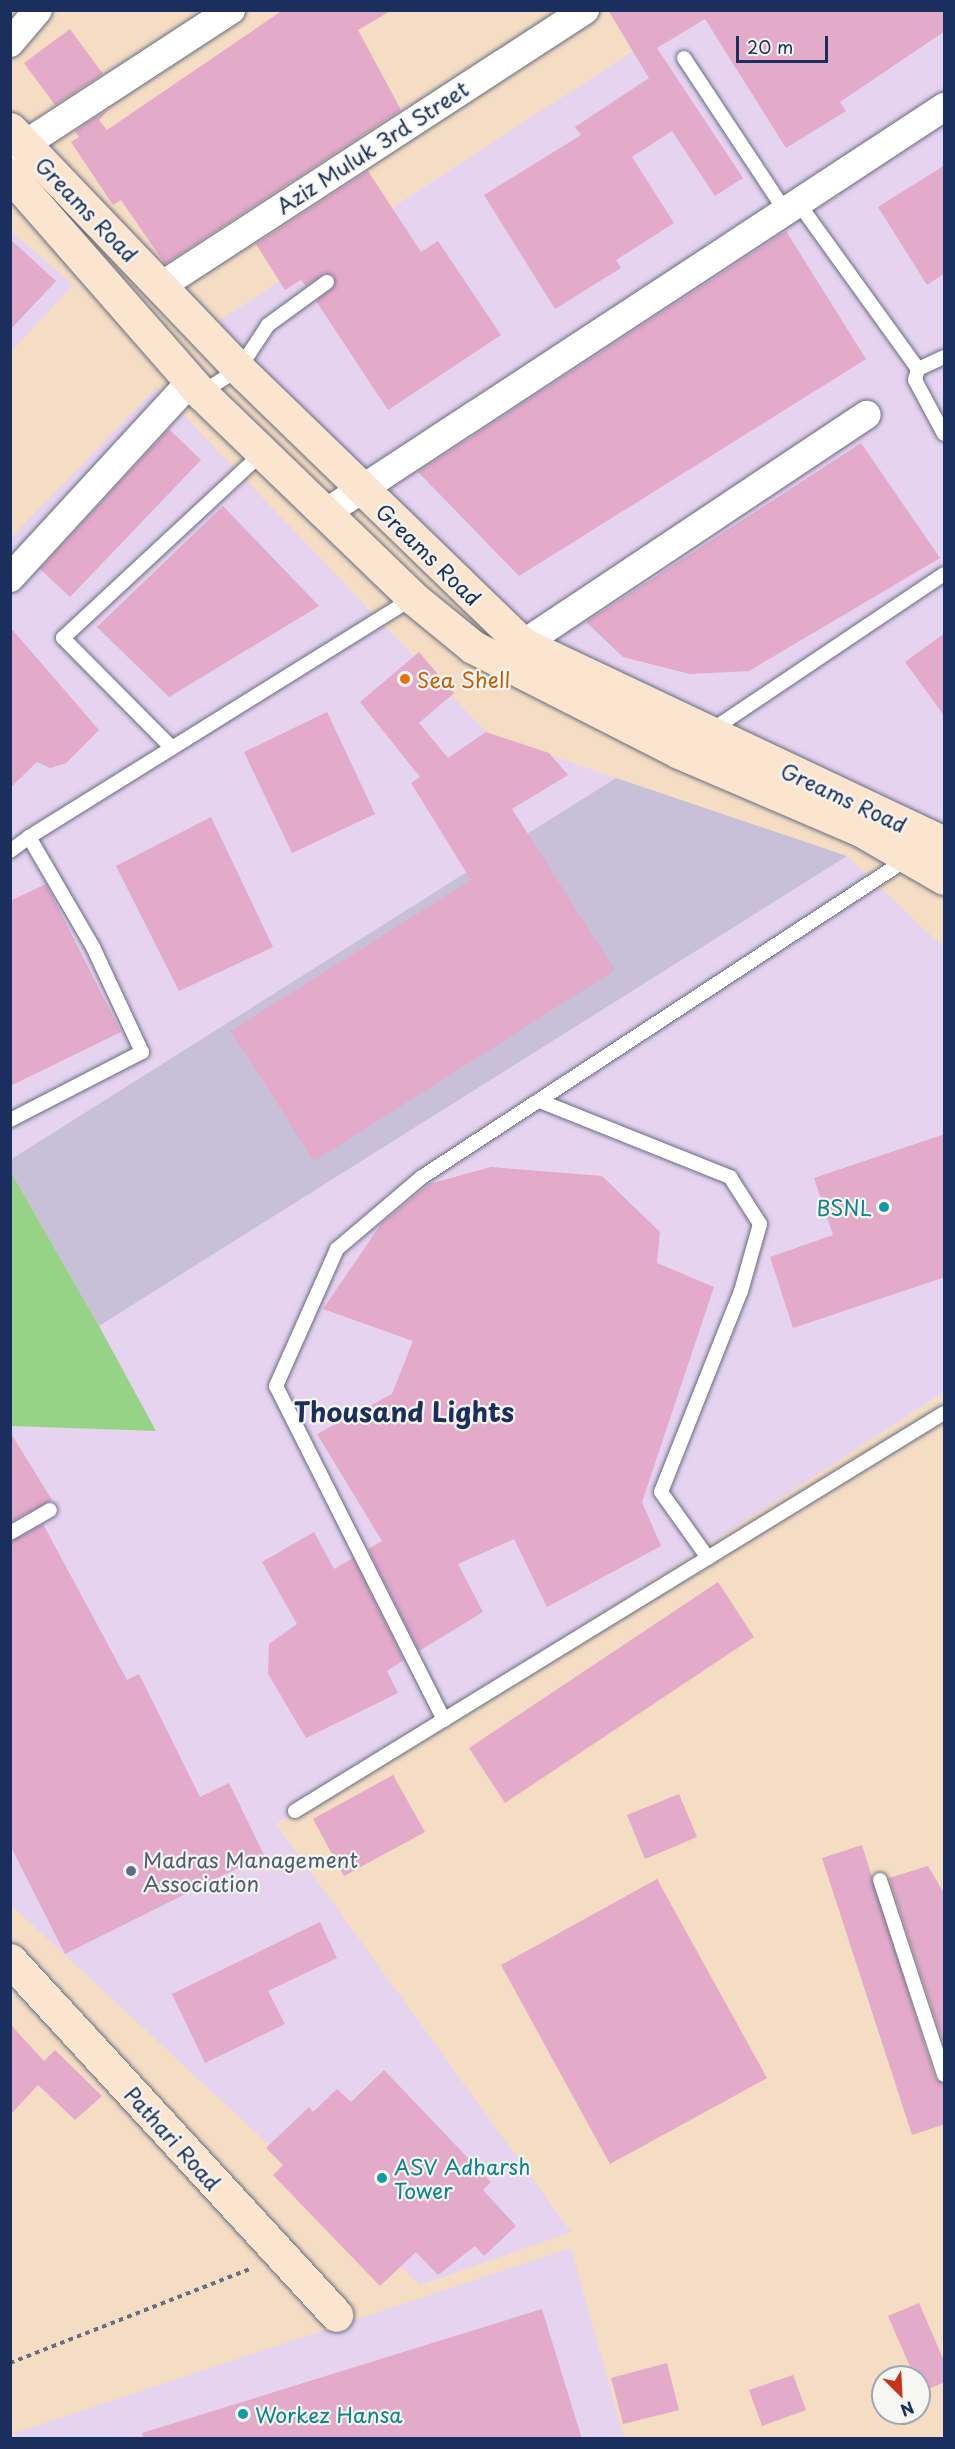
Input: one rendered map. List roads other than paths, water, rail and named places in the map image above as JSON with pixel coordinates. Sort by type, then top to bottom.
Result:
[{"type":"street","points":[[10,43],[38,10]]},
{"type":"street","points":[[16,143],[231,10]]},
{"type":"street","name":"Aziz Muluk 3rd Street","points":[[160,286],[585,10]]},
{"type":"street","points":[[324,514],[945,107]]},
{"type":"street","name":"Greams Road","points":[[16,143],[160,286],[239,369],[522,644],[945,843]]},
{"type":"street","name":"Greams Road","points":[[10,175],[196,387],[324,514],[413,598],[473,647],[679,752],[859,829],[945,878]]},
{"type":"street","points":[[10,578],[196,387]]},
{"type":"street","points":[[522,644],[867,415]]},
{"type":"street","name":"Pathari Road","points":[[10,1960],[281,2257],[336,2314]]},
{"type":"lane","points":[[684,58],[793,208],[918,369],[916,383],[945,434]]},
{"type":"lane","points":[[196,387],[239,369],[268,325],[327,282]]},
{"type":"lane","points":[[918,369],[945,357]]},
{"type":"lane","points":[[172,748],[63,638],[262,453]]},
{"type":"lane","points":[[708,733],[944,574]]},
{"type":"lane","points":[[10,851],[413,598]]},
{"type":"lane","points":[[10,1120],[142,1052],[93,946],[29,837]]},
{"type":"lane","points":[[444,1720],[276,1386],[337,1249],[422,1177],[909,858]]},
{"type":"lane","points":[[540,1101],[730,1177],[760,1224],[741,1291],[661,1492],[708,1558]]},
{"type":"lane","points":[[295,1811],[945,1413]]},
{"type":"lane","points":[[10,1533],[50,1510]]},
{"type":"lane","points":[[879,1880],[945,2075]]},
{"type":"place","name":"Sea Shell","points":[[405,679]]},
{"type":"place","name":"BSNL","points":[[884,1207]]},
{"type":"place","name":"Madras Management Association","points":[[131,1871]]},
{"type":"place","name":"ASV Adharsh Tower","points":[[382,2178]]},
{"type":"place","name":"Workez Hansa","points":[[243,2414]]},
{"type":"district","name":"Thousand Lights","points":[[404,1411]]}]
